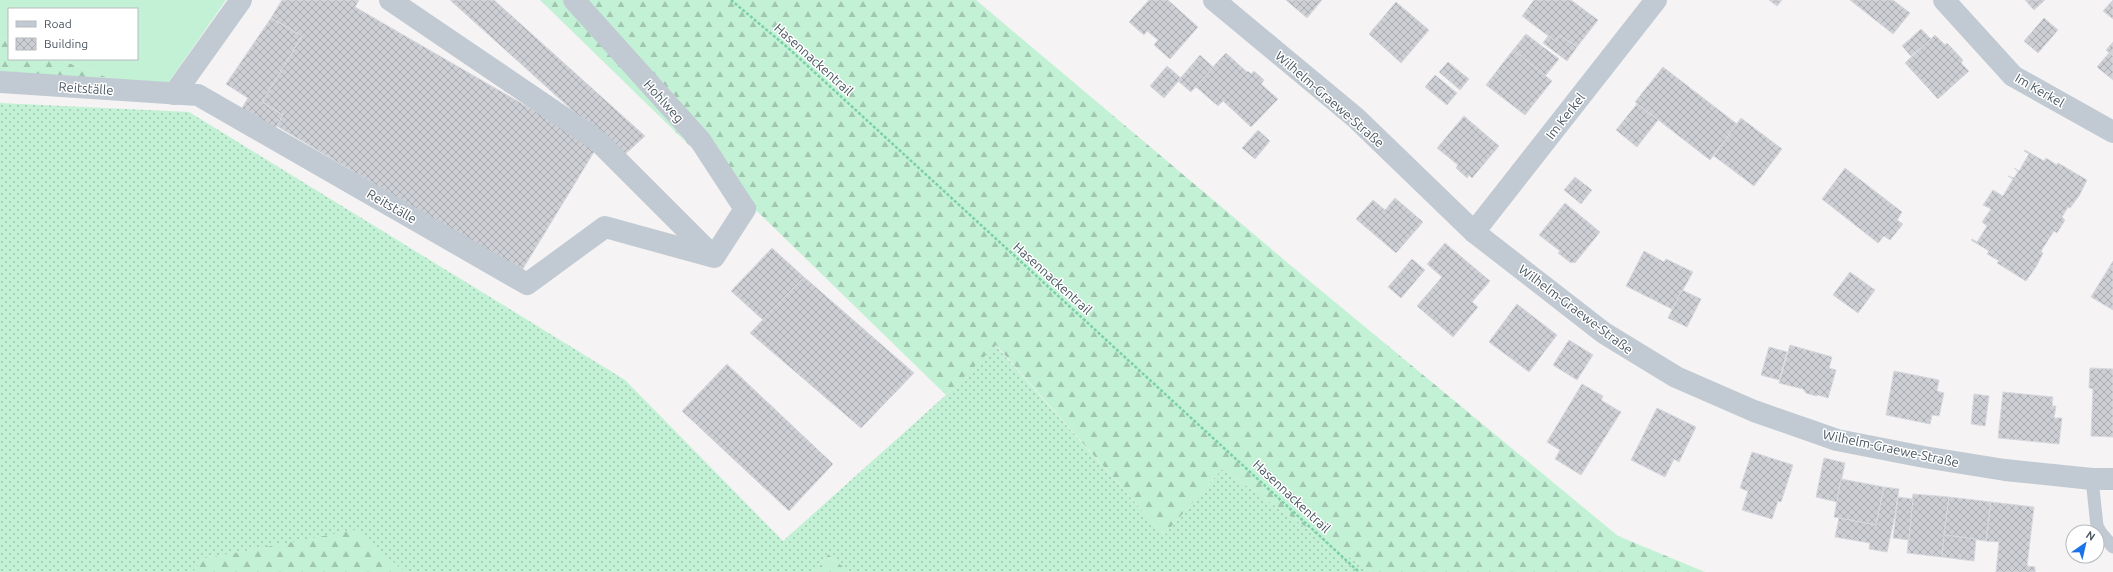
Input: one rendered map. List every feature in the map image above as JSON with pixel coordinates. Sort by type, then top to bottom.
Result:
[{"type":"street","points":[[174,94],[241,0]]},
{"type":"street","points":[[390,0],[598,141],[714,257]]},
{"type":"street","name":"Hohlweg","points":[[574,0],[700,140],[745,209],[714,257]]},
{"type":"street","name":"Wilhelm-Graewe-Straße","points":[[1214,0],[1356,118],[1474,232],[1604,333],[1676,377],[1754,411],[1837,440],[2005,470],[2102,479]]},
{"type":"street","name":"Im Kerkel","points":[[1474,232],[1656,0]]},
{"type":"street","name":"Im Kerkel","points":[[1944,0],[2013,76],[2113,132]]},
{"type":"street","name":"Reitställe","points":[[0,82],[198,95],[527,284],[605,227],[714,257]]},
{"type":"lane","points":[[2102,479],[2097,526],[2113,547]]},
{"type":"path","name":"Hasennackentrail","points":[[731,0],[787,46],[1359,572]]},
{"type":"green space","points":[[0,0],[226,0],[168,83],[112,79],[61,60],[138,60],[138,8],[8,8],[8,41],[0,37]]},
{"type":"green space","points":[[540,0],[976,0],[1295,269],[1618,536],[1705,572],[1371,572],[1222,469],[1164,535],[996,345],[946,395]]},
{"type":"green space","points":[[0,37],[8,41],[8,60],[61,60],[112,79],[0,72]]},
{"type":"green space","points":[[0,103],[189,112],[625,380],[783,541],[946,395],[995,345],[1164,535],[1222,469],[1371,572],[849,572],[828,554],[816,572],[405,572],[355,531],[203,559],[193,572],[0,572]]},
{"type":"green space","points":[[355,530],[405,572],[193,572],[203,559]]},
{"type":"green space","points":[[828,554],[849,572],[816,572]]},
{"type":"building","points":[[282,0],[359,0],[355,7],[597,147],[521,272],[277,126],[283,115],[262,102],[302,36],[271,18]]},
{"type":"building","points":[[450,0],[494,0],[645,136],[623,156]]},
{"type":"building","points":[[1149,0],[1168,0],[1198,27],[1170,59],[1154,45],[1158,40],[1147,31],[1144,35],[1129,22]]},
{"type":"building","points":[[1286,0],[1322,0],[1307,18]]},
{"type":"building","points":[[1534,0],[1571,0],[1598,20],[1577,47],[1560,35],[1555,41],[1522,16]]},
{"type":"building","points":[[1769,0],[1782,0],[1777,6]]},
{"type":"building","points":[[1850,0],[1893,0],[1910,13],[1893,34]]},
{"type":"building","points":[[2025,0],[2045,0],[2034,10]]},
{"type":"building","points":[[2113,0],[2113,19],[2103,11]]},
{"type":"building","points":[[1396,2],[1429,30],[1401,63],[1369,34]]},
{"type":"building","points":[[271,18],[302,36],[262,102],[283,115],[275,129],[242,108],[248,98],[226,84]]},
{"type":"building","points":[[2044,18],[2058,30],[2038,53],[2024,41]]},
{"type":"building","points":[[1921,29],[1931,39],[1911,56],[1902,46]]},
{"type":"building","points":[[1526,34],[1559,59],[1545,76],[1513,50]]},
{"type":"building","points":[[1560,35],[1577,47],[1567,61],[1543,43],[1548,36],[1555,41]]},
{"type":"building","points":[[1935,35],[1945,45],[1947,43],[1963,60],[1961,63],[1969,71],[1938,99],[1905,63]]},
{"type":"building","points":[[2113,42],[2113,56],[2106,50]]},
{"type":"building","points":[[1513,50],[1552,81],[1525,115],[1486,85]]},
{"type":"building","points":[[1226,53],[1247,72],[1248,71],[1251,74],[1254,71],[1264,80],[1261,84],[1278,99],[1251,127],[1223,101],[1218,106],[1195,86]]},
{"type":"building","points":[[2109,53],[2113,56],[2113,80],[2097,67]]},
{"type":"building","points":[[1200,55],[1213,67],[1191,92],[1178,81]]},
{"type":"building","points":[[1448,62],[1469,79],[1460,90],[1439,72]]},
{"type":"building","points":[[1167,66],[1181,78],[1164,98],[1150,86]]},
{"type":"building","points":[[1663,67],[1737,124],[1710,160],[1635,102]]},
{"type":"building","points":[[1435,75],[1457,93],[1447,105],[1425,87]]},
{"type":"building","points":[[1637,104],[1658,120],[1637,147],[1616,130]]},
{"type":"building","points":[[1464,116],[1499,146],[1472,178],[1469,175],[1467,178],[1456,168],[1458,165],[1437,148]]},
{"type":"building","points":[[1741,118],[1782,149],[1754,186],[1714,156]]},
{"type":"building","points":[[1258,130],[1270,141],[1255,159],[1242,148]]},
{"type":"building","points":[[2025,150],[2044,161],[2046,158],[2057,165],[2058,163],[2087,180],[2079,196],[2070,208],[2068,207],[2062,217],[2065,220],[2057,233],[2054,231],[2041,251],[2043,253],[2036,267],[2026,281],[1997,263],[1999,261],[1987,254],[1989,251],[1971,240],[1972,239],[1977,242],[1987,226],[1982,222],[1991,209],[1983,205],[1993,190],[2003,196],[2013,179],[2008,176],[2014,178],[2018,172],[2014,168],[2019,171],[2029,154],[2024,151]]},
{"type":"building","points":[[1845,168],[1902,212],[1897,220],[1903,224],[1890,240],[1884,236],[1878,243],[1822,199]]},
{"type":"building","points":[[1575,177],[1592,190],[1581,204],[1564,190]]},
{"type":"building","points":[[1395,198],[1423,222],[1396,253],[1356,219],[1373,200],[1385,210]]},
{"type":"building","points":[[1565,203],[1600,232],[1575,263],[1571,263],[1558,253],[1560,251],[1539,235]]},
{"type":"building","points":[[1445,243],[1490,281],[1472,302],[1478,307],[1453,337],[1417,306],[1442,277],[1427,264]]},
{"type":"building","points":[[772,248],[804,277],[763,320],[731,291]]},
{"type":"building","points":[[1644,251],[1664,262],[1666,259],[1693,272],[1672,309],[1626,286]]},
{"type":"building","points":[[1412,259],[1425,270],[1401,298],[1388,287]]},
{"type":"building","points":[[2113,261],[2113,310],[2091,297]]},
{"type":"building","points":[[1850,272],[1875,290],[1858,313],[1833,295]]},
{"type":"building","points":[[804,277],[914,373],[861,428],[750,333]]},
{"type":"building","points":[[1682,290],[1701,299],[1687,327],[1668,318]]},
{"type":"building","points":[[1517,304],[1557,335],[1529,372],[1489,342]]},
{"type":"building","points":[[1569,340],[1593,355],[1577,380],[1553,365]]},
{"type":"building","points":[[1790,345],[1832,357],[1829,368],[1836,370],[1828,398],[1806,393],[1803,389],[1779,383]]},
{"type":"building","points":[[1769,347],[1787,352],[1779,380],[1761,375]]},
{"type":"building","points":[[727,364],[833,464],[789,511],[682,411]]},
{"type":"building","points":[[2090,368],[2113,369],[2113,437],[2091,436],[2093,389],[2089,388]]},
{"type":"building","points":[[1894,371],[1939,380],[1937,391],[1944,393],[1939,416],[1932,415],[1930,424],[1886,415]]},
{"type":"building","points":[[1582,384],[1603,396],[1601,400],[1621,412],[1581,475],[1555,459],[1560,450],[1547,442]]},
{"type":"building","points":[[2003,392],[2053,397],[2052,406],[2056,406],[2054,418],[2062,418],[2059,444],[1998,438]]},
{"type":"building","points":[[1974,394],[1989,396],[1985,426],[1971,424]]},
{"type":"building","points":[[1657,408],[1696,427],[1679,462],[1674,459],[1665,477],[1631,460]]},
{"type":"building","points":[[1752,452],[1793,465],[1781,502],[1778,501],[1772,519],[1742,510],[1748,491],[1740,488]]},
{"type":"building","points":[[1824,458],[1845,463],[1837,502],[1816,497]]},
{"type":"building","points":[[1841,479],[1884,487],[1876,525],[1834,517]]},
{"type":"building","points":[[1884,487],[1899,489],[1887,552],[1869,549],[1870,543],[1835,537],[1839,518],[1876,525]]},
{"type":"building","points":[[1913,494],[1949,497],[1942,557],[1907,553]]},
{"type":"building","points":[[1898,497],[1913,499],[1909,540],[1893,538]]},
{"type":"building","points":[[1949,497],[1991,502],[1986,541],[1944,535]]},
{"type":"building","points":[[1991,502],[2034,507],[2027,566],[2035,567],[2035,572],[1996,572],[1999,542],[1986,541]]},
{"type":"building","points":[[1944,535],[1976,539],[1974,561],[1942,557]]}]
